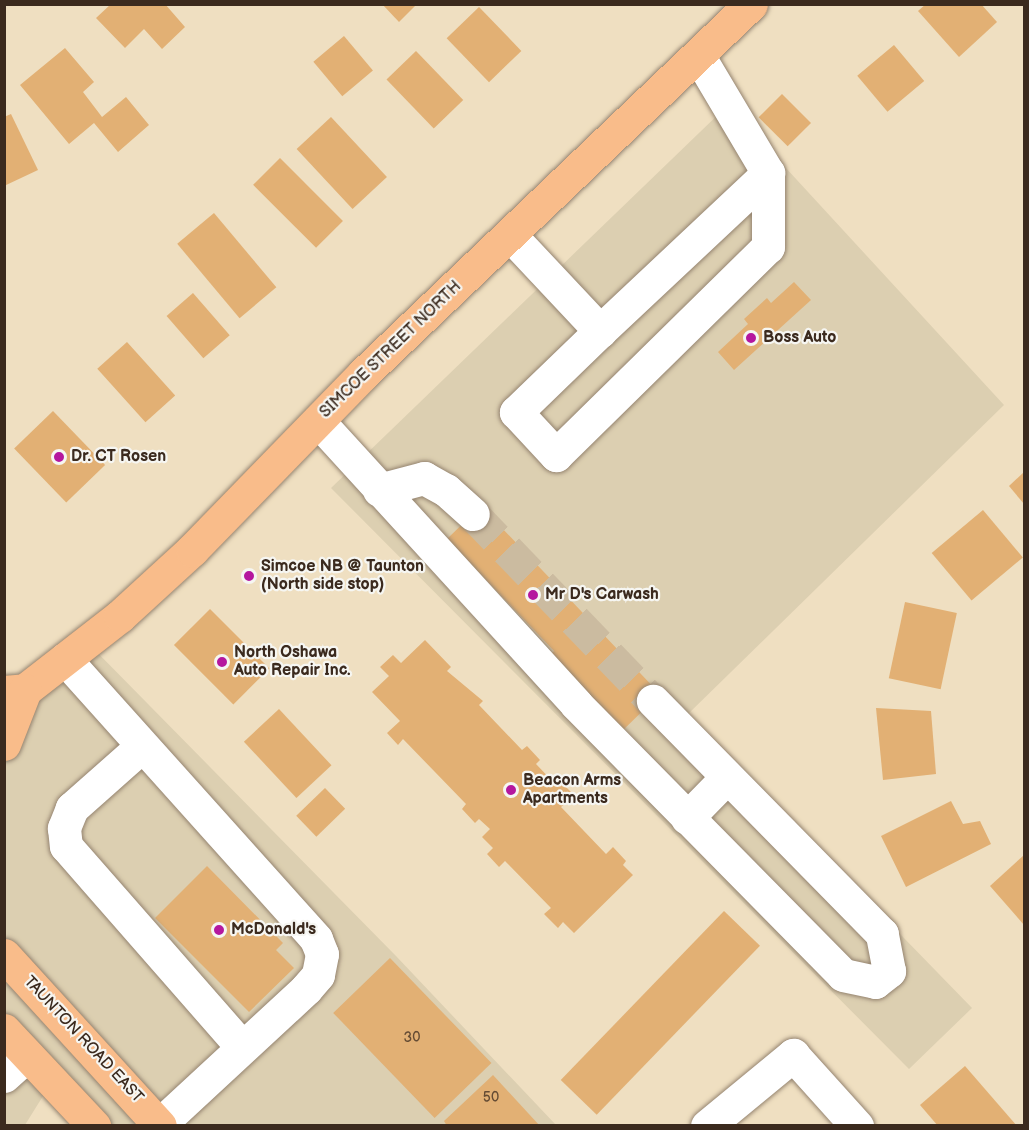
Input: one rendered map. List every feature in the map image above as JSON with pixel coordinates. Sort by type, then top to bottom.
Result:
[{"type":"main road","name":"SIMCOE STREET NORTH","points":[[4,744],[15,691],[65,659],[120,616],[192,550],[318,421],[751,4]]},
{"type":"main road","name":"TAUNTON ROAD EAST","points":[[4,955],[160,1125]]},
{"type":"main road","points":[[4,1030],[16,1065],[94,1125]]},
{"type":"lane","points":[[698,55],[768,173],[768,247],[556,455],[516,412],[768,173]]},
{"type":"lane","points":[[510,235],[600,331]]},
{"type":"lane","points":[[318,421],[576,704],[843,975],[875,982],[889,971],[882,933],[653,701]]},
{"type":"lane","points":[[379,490],[424,478],[446,490],[473,514]]},
{"type":"lane","points":[[65,659],[316,939],[322,954],[318,975],[160,1125]]},
{"type":"lane","points":[[142,746],[72,808],[64,828],[66,846],[242,1047]]},
{"type":"lane","points":[[687,818],[728,777]]},
{"type":"lane","points":[[707,1125],[793,1055],[857,1125]]},
{"type":"shaded area","points":[[728,105],[1004,405],[687,715],[972,1008],[909,1069],[331,488]]},
{"type":"shaded area","points":[[86,641],[396,956],[556,1125],[76,1125],[43,1096],[25,1125],[5,1125],[4,738]]},
{"type":"building","points":[[111,4],[165,4],[185,27],[162,49],[144,29],[125,48],[96,18]]},
{"type":"building","points":[[382,4],[417,4],[399,22]]},
{"type":"building","points":[[926,4],[981,4],[997,22],[959,57],[918,11]]},
{"type":"building","points":[[479,7],[521,51],[489,82],[447,38]]},
{"type":"building","points":[[344,36],[373,70],[342,96],[313,62]]},
{"type":"building","points":[[894,45],[924,81],[887,112],[857,76]]},
{"type":"building","points":[[65,48],[94,82],[83,92],[102,117],[126,97],[149,125],[118,152],[94,123],[69,144],[20,85]]},
{"type":"building","points":[[416,51],[463,100],[434,128],[387,79]]},
{"type":"building","points":[[782,94],[811,123],[788,146],[759,117]]},
{"type":"building","points":[[11,114],[38,170],[4,186],[4,117]]},
{"type":"building","points":[[331,117],[387,177],[353,209],[297,149]]},
{"type":"building","points":[[280,158],[343,221],[316,248],[253,185]]},
{"type":"building","points":[[214,213],[276,287],[240,318],[177,244]]},
{"type":"building","name":"Boss Auto","points":[[794,282],[811,300],[734,370],[718,352],[748,324],[744,319],[767,298],[771,303]]},
{"type":"building","points":[[193,293],[230,335],[203,358],[167,316]]},
{"type":"building","points":[[127,342],[175,396],[145,422],[97,369]]},
{"type":"building","name":"Dr. CT Rosen","points":[[53,411],[105,465],[66,502],[14,449]]},
{"type":"building","points":[[1024,472],[1024,504],[1009,486]]},
{"type":"building","name":"Mr D's Carwash","points":[[481,506],[660,694],[618,735],[546,659],[554,651],[447,539]]},
{"type":"building","points":[[983,510],[1023,557],[972,601],[932,553]]},
{"type":"building","points":[[905,602],[957,613],[941,689],[889,678]]},
{"type":"building","points":[[210,609],[269,668],[233,704],[174,645]]},
{"type":"building","name":"Beacon Arms Apartments","points":[[425,640],[451,667],[447,671],[483,701],[479,705],[522,750],[527,746],[540,760],[536,764],[557,786],[561,782],[574,795],[561,807],[606,854],[613,847],[626,861],[623,865],[633,875],[574,933],[563,922],[558,928],[544,914],[551,908],[505,861],[499,867],[487,854],[493,848],[482,837],[490,829],[479,819],[475,823],[462,809],[466,804],[403,739],[398,745],[387,733],[400,721],[372,692],[389,676],[380,667],[393,655],[401,663]]},
{"type":"building","points":[[876,708],[931,711],[936,774],[883,780]]},
{"type":"building","points":[[279,709],[332,765],[296,798],[244,742]]},
{"type":"building","points":[[325,788],[345,809],[316,837],[296,816]]},
{"type":"building","points":[[951,801],[963,824],[980,821],[991,844],[906,887],[881,836]]},
{"type":"building","points":[[1024,855],[1024,925],[990,886]]},
{"type":"building","name":"McDonald's","points":[[207,866],[283,943],[276,950],[294,968],[249,1012],[155,918]]},
{"type":"building","points":[[724,911],[760,946],[597,1115],[561,1080]]},
{"type":"building","points":[[390,958],[491,1063],[435,1118],[333,1013]]},
{"type":"building","points":[[965,1066],[1017,1126],[938,1126],[920,1105]]},
{"type":"building","points":[[493,1075],[540,1126],[447,1126],[444,1121]]},
{"type":"tunnel","points":[[473,514],[653,701]]},
{"type":"place","name":"Boss Auto","points":[[751,338]]},
{"type":"place","name":"Dr. CT Rosen","points":[[59,457]]},
{"type":"place","name":"Simcoe NB @ Taunton (North side stop)","points":[[249,576]]},
{"type":"place","name":"Mr D's Carwash","points":[[533,595]]},
{"type":"place","name":"North Oshawa Auto Repair Inc.","points":[[222,662]]},
{"type":"place","name":"Beacon Arms Apartments","points":[[511,790]]},
{"type":"place","name":"McDonald's","points":[[219,930]]}]
